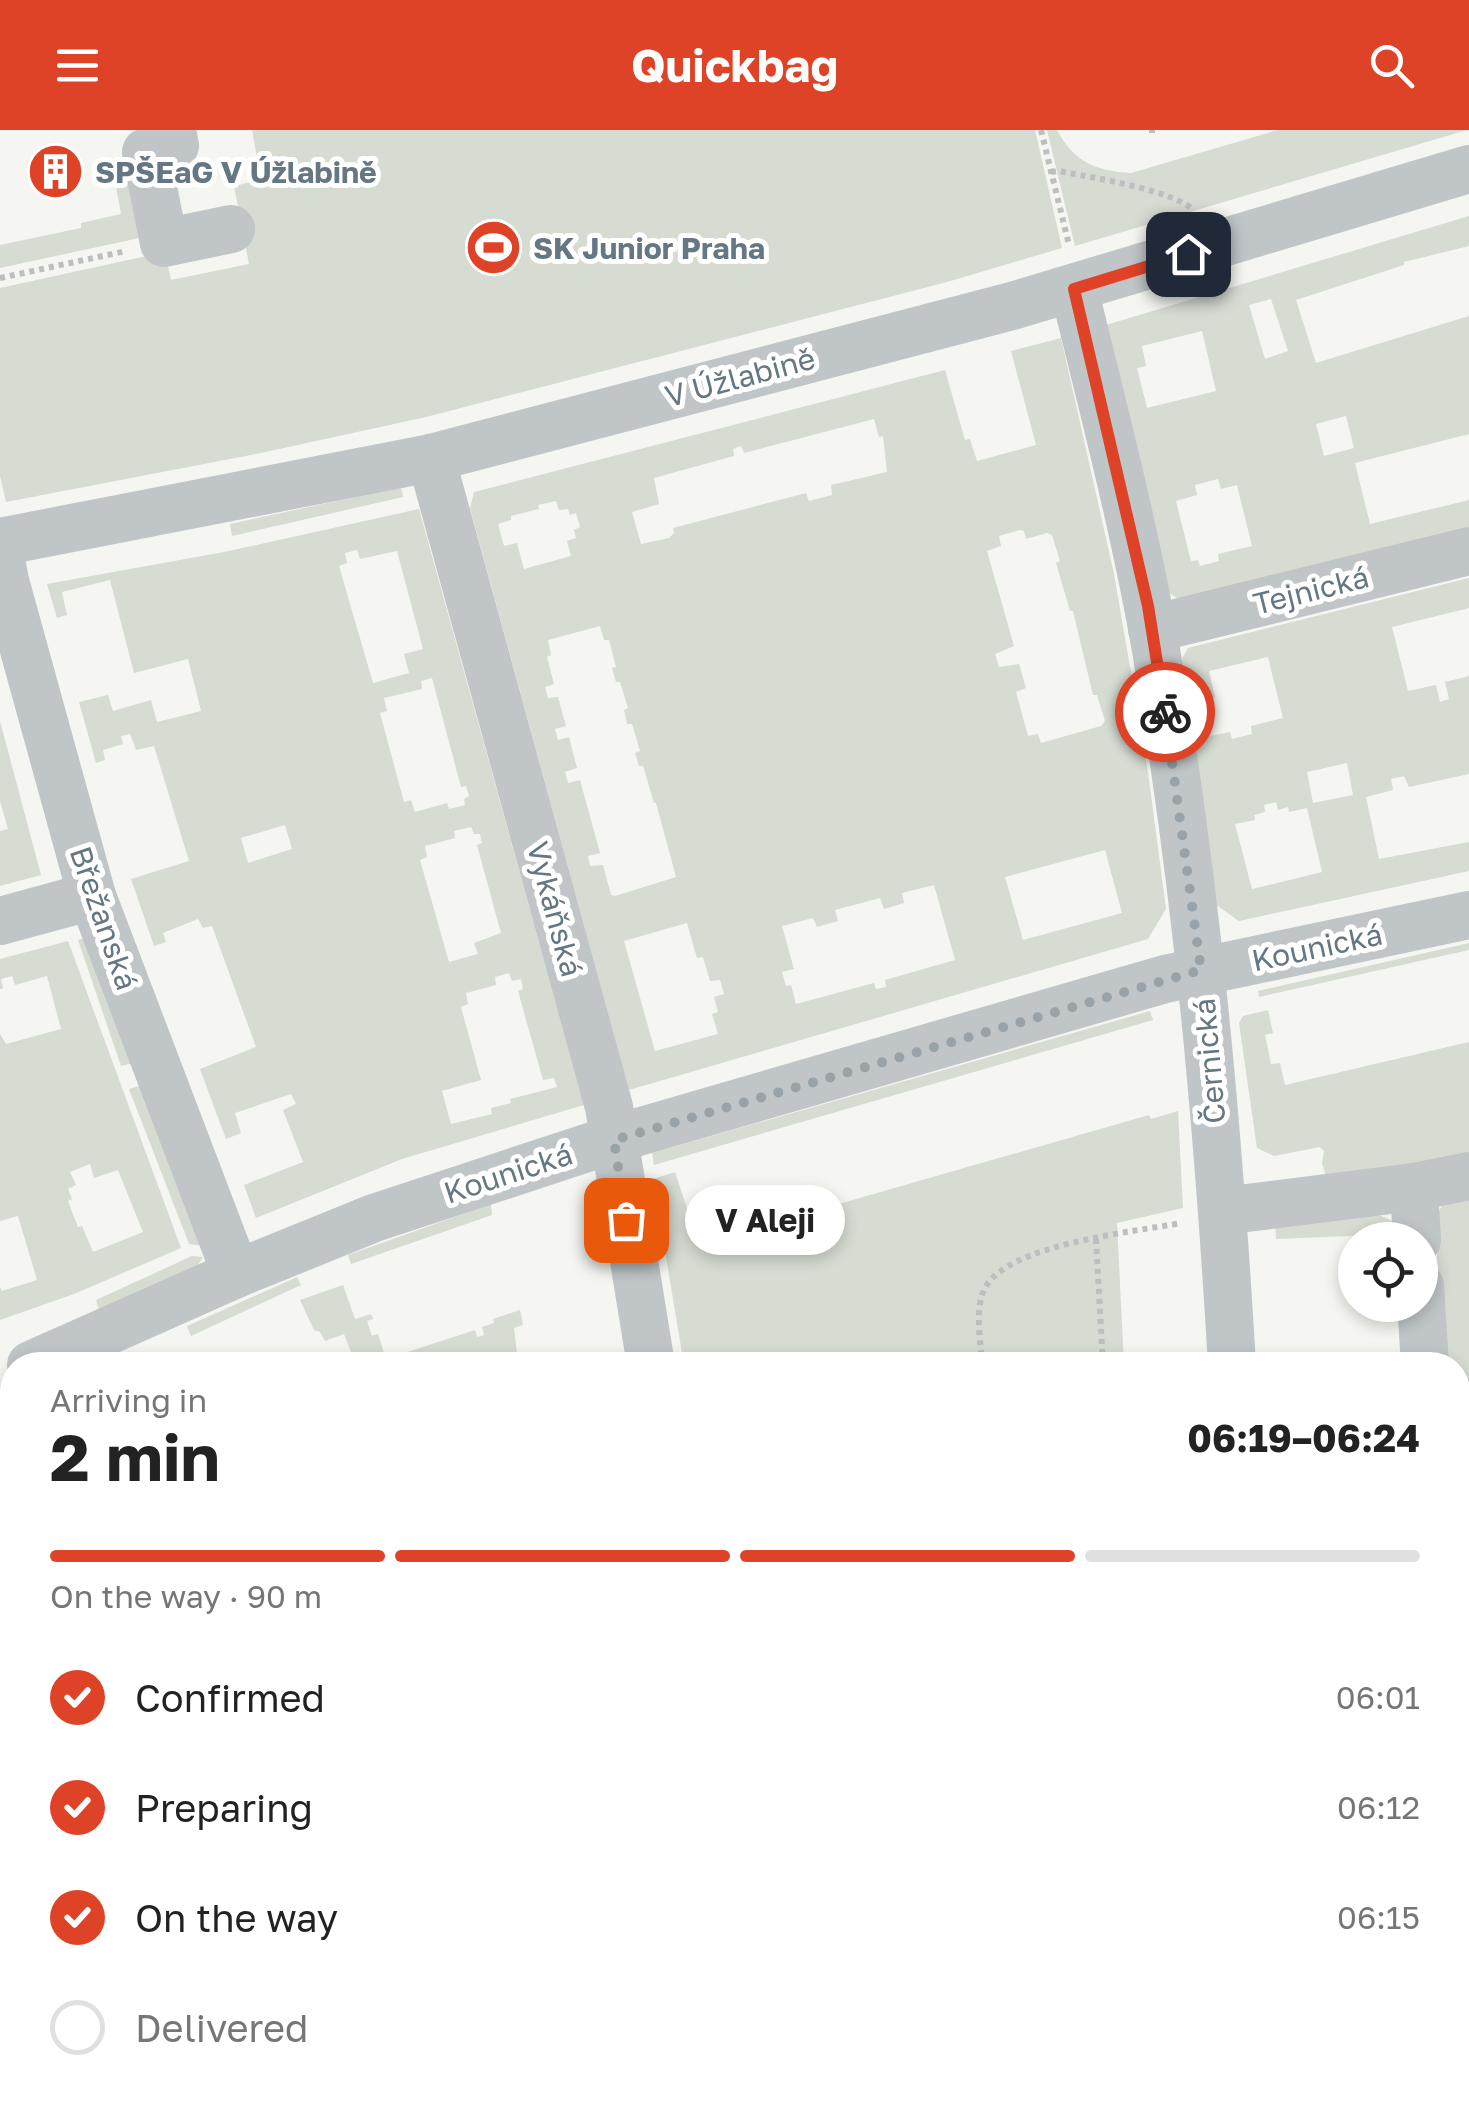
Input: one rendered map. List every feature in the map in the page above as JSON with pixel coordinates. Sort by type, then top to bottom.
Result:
[{"type":"street","points":[[172,130],[175,146],[146,152],[164,243],[231,229]]},
{"type":"street","name":"V Úžlabině","points":[[0,542],[432,458],[1072,267],[1469,168]]},
{"type":"street","name":"Černická","points":[[1072,267],[1152,628],[1201,970],[1231,1352]]},
{"type":"street","name":"Vykáňská","points":[[432,458],[609,1107],[649,1352]]},
{"type":"street","name":"Tejnická","points":[[1152,628],[1469,551]]},
{"type":"street","name":"Břežanská","points":[[0,554],[92,896],[236,1274]]},
{"type":"street","points":[[0,921],[92,896]]},
{"type":"street","name":"Kounická","points":[[60,1352],[374,1218],[614,1140],[1201,970],[1469,916]]},
{"type":"street","points":[[1223,1211],[1414,1188],[1469,1176]]},
{"type":"street","points":[[1414,1188],[1416,1222]]},
{"type":"street","points":[[1422,1322],[1424,1352]]},
{"type":"path","points":[[1041,130],[1072,267]]},
{"type":"path","points":[[1051,172],[1152,192],[1189,205],[1196,216]]},
{"type":"path","points":[[0,278],[164,243]]},
{"type":"path","points":[[982,1352],[980,1305],[992,1278],[1021,1259],[1223,1211]]},
{"type":"path","points":[[1096,1239],[1101,1352]]},
{"type":"shaded area","points":[[252,130],[1035,130],[1062,248],[947,282],[426,417],[6,502],[0,476],[0,288],[165,252],[171,280],[249,264],[234,186],[261,180]]},
{"type":"shaded area","points":[[1047,130],[1057,130],[1071,150],[1087,163],[1131,173],[1278,130],[1467,130],[1075,246]]},
{"type":"shaded area","points":[[141,171],[144,237],[0,268],[0,245],[81,228],[81,223],[121,214],[114,176]]},
{"type":"shaded area","points":[[1469,216],[1469,246],[1404,262],[1296,300],[1316,363],[1469,316],[1469,434],[1355,463],[1370,524],[1469,500],[1469,530],[1181,601],[1164,589],[1106,325]],"holes":[[[1271,299],[1288,351],[1265,359],[1249,305]],[[1202,331],[1216,391],[1147,408],[1137,368],[1146,366],[1142,346]],[[1346,416],[1354,448],[1324,456],[1316,424]],[[1218,479],[1221,489],[1237,485],[1252,546],[1218,554],[1219,561],[1200,566],[1198,560],[1191,561],[1176,501],[1197,495],[1195,485]]]},
{"type":"shaded area","points":[[1061,338],[1114,574],[1148,772],[1166,909],[1148,939],[629,1090],[470,508],[474,492],[945,370],[965,440],[970,439],[977,461],[1036,445],[1011,351]],"holes":[[[874,419],[879,437],[883,436],[887,472],[831,485],[832,495],[809,501],[806,493],[673,528],[669,538],[641,544],[632,512],[659,504],[654,478],[734,456],[733,449],[741,446],[744,453]],[[556,501],[559,510],[568,509],[570,515],[576,513],[580,527],[574,530],[576,538],[567,541],[571,556],[524,569],[517,543],[504,546],[498,524],[511,520],[511,516],[539,509],[538,505]],[[1020,530],[1026,539],[1052,535],[1060,561],[1056,563],[1073,611],[1093,695],[1097,695],[1105,721],[1101,726],[1041,743],[1038,734],[1028,736],[1016,692],[1026,688],[1019,664],[999,667],[995,654],[1014,646],[987,551],[1001,546],[999,536]],[[600,626],[604,640],[609,640],[616,667],[612,668],[628,708],[624,710],[627,724],[632,724],[640,751],[635,753],[656,803],[676,877],[615,896],[611,895],[603,865],[590,866],[588,856],[600,853],[580,780],[568,783],[565,772],[577,768],[569,737],[558,740],[555,729],[566,726],[558,697],[548,698],[545,687],[554,684],[547,657],[551,655],[548,640]],[[1105,850],[1122,913],[1023,940],[1005,877]],[[934,885],[955,960],[885,980],[886,987],[876,989],[874,983],[796,1004],[791,985],[786,986],[782,972],[794,969],[782,926],[813,918],[817,927],[838,921],[835,910],[880,898],[884,909],[904,903],[902,893]],[[687,923],[697,958],[703,957],[710,981],[720,980],[724,994],[714,997],[718,1012],[712,1014],[718,1034],[655,1051],[624,941]]]},
{"type":"shaded area","points":[[401,487],[403,497],[232,536],[230,524]]},
{"type":"shaded area","points":[[419,509],[584,1105],[402,1159],[256,1218],[244,1185],[303,1162],[283,1110],[296,1104],[291,1094],[235,1113],[241,1133],[226,1139],[200,1069],[256,1047],[212,926],[203,928],[198,919],[163,933],[166,942],[154,946],[131,879],[189,861],[154,746],[136,750],[130,734],[121,736],[123,744],[103,750],[105,760],[96,763],[79,702],[108,695],[113,711],[151,700],[157,722],[201,711],[188,659],[134,673],[110,580],[62,592],[67,615],[57,618],[47,584],[224,552]],"holes":[[[357,550],[360,559],[397,551],[423,649],[404,654],[409,673],[373,683],[339,566],[347,563],[345,553]],[[432,678],[461,787],[466,786],[469,796],[464,799],[465,805],[449,809],[447,803],[415,812],[411,800],[404,802],[380,713],[387,711],[384,698],[422,689],[421,681]],[[285,825],[292,849],[248,863],[241,838]],[[471,827],[474,834],[480,834],[482,843],[477,845],[501,933],[474,943],[478,954],[449,962],[420,860],[427,857],[425,846],[455,838],[454,831]],[[509,973],[512,981],[521,979],[523,989],[518,991],[543,1080],[554,1078],[557,1087],[510,1099],[511,1103],[491,1108],[492,1114],[451,1124],[442,1091],[481,1080],[461,1007],[468,1004],[466,993],[496,985],[495,977]]]},
{"type":"shaded area","points":[[1469,578],[1469,608],[1392,627],[1408,691],[1436,685],[1440,702],[1449,699],[1445,682],[1469,676],[1469,774],[1409,787],[1404,776],[1391,779],[1393,790],[1366,797],[1379,859],[1469,842],[1469,871],[1239,921],[1212,902],[1178,666],[1188,648]],"holes":[[[1268,657],[1283,718],[1251,726],[1252,734],[1232,739],[1230,732],[1196,739],[1188,705],[1215,698],[1209,671]],[[1347,763],[1353,795],[1313,803],[1307,772]],[[1276,802],[1278,810],[1288,807],[1289,812],[1307,808],[1322,872],[1252,889],[1235,824],[1255,820],[1254,815],[1265,812],[1264,805]]]},
{"type":"shaded area","points":[[0,721],[41,875],[0,886],[0,831],[8,829],[0,801]]},
{"type":"shaded area","points":[[91,936],[137,1062],[121,1066],[78,940]]},
{"type":"shaded area","points":[[68,941],[181,1248],[74,1294],[0,1320],[0,1287],[2,1291],[37,1280],[18,1216],[0,1221],[0,1034],[6,1044],[61,1029],[47,976],[15,985],[12,976],[1,979],[0,989],[0,959]],"holes":[[[90,1164],[94,1178],[118,1170],[143,1232],[93,1252],[82,1226],[78,1227],[68,1201],[72,1199],[68,1189],[76,1185],[70,1172]]]},
{"type":"shaded area","points":[[1469,943],[1469,950],[1259,997],[1258,991]]},
{"type":"shaded area","points":[[1268,1010],[1273,1033],[1265,1035],[1271,1064],[1280,1063],[1285,1085],[1469,1042],[1469,1160],[1327,1180],[1322,1163],[1324,1151],[1320,1147],[1274,1156],[1257,1148],[1239,1023],[1243,1016]]},
{"type":"shaded area","points":[[1150,1011],[1153,1020],[654,1165],[652,1153]]},
{"type":"shaded area","points":[[146,1084],[204,1246],[189,1244],[129,1089]]},
{"type":"shaded area","points":[[1178,1111],[1183,1208],[1117,1223],[1123,1352],[682,1352],[653,1179],[675,1172],[699,1244],[1149,1115],[1151,1119]]},
{"type":"shaded area","points":[[1469,1187],[1469,1352],[1442,1352],[1435,1220],[1443,1203]]},
{"type":"shaded area","points":[[491,1204],[492,1215],[351,1264],[348,1255]]},
{"type":"shaded area","points":[[1370,1211],[1395,1222],[1338,1222],[1338,1237],[1276,1239],[1275,1217]]},
{"type":"shaded area","points":[[192,1256],[203,1257],[196,1268],[99,1310],[96,1300]]},
{"type":"shaded area","points":[[297,1277],[301,1285],[191,1336],[187,1326]]},
{"type":"shaded area","points":[[343,1285],[355,1319],[371,1314],[373,1319],[367,1321],[372,1336],[378,1334],[384,1352],[351,1352],[344,1334],[325,1341],[314,1330],[300,1300]]},
{"type":"shaded area","points":[[520,1310],[523,1325],[514,1328],[517,1352],[407,1352],[475,1330],[477,1337],[484,1335],[482,1327],[494,1323],[493,1319]]},
{"type":"way so far","points":[[626,1220],[614,1140],[1201,970],[1165,712]]},
{"type":"place","name":"SPŠEaG V Úžlabině","points":[[56,172]]},
{"type":"place","name":"SK Junior Praha","points":[[494,248]]},
{"type":"place","name":"V Aleji","points":[[626,1220]]},
{"type":"route","points":[[1165,712],[1148,606],[1074,289],[1188,254]]}]
